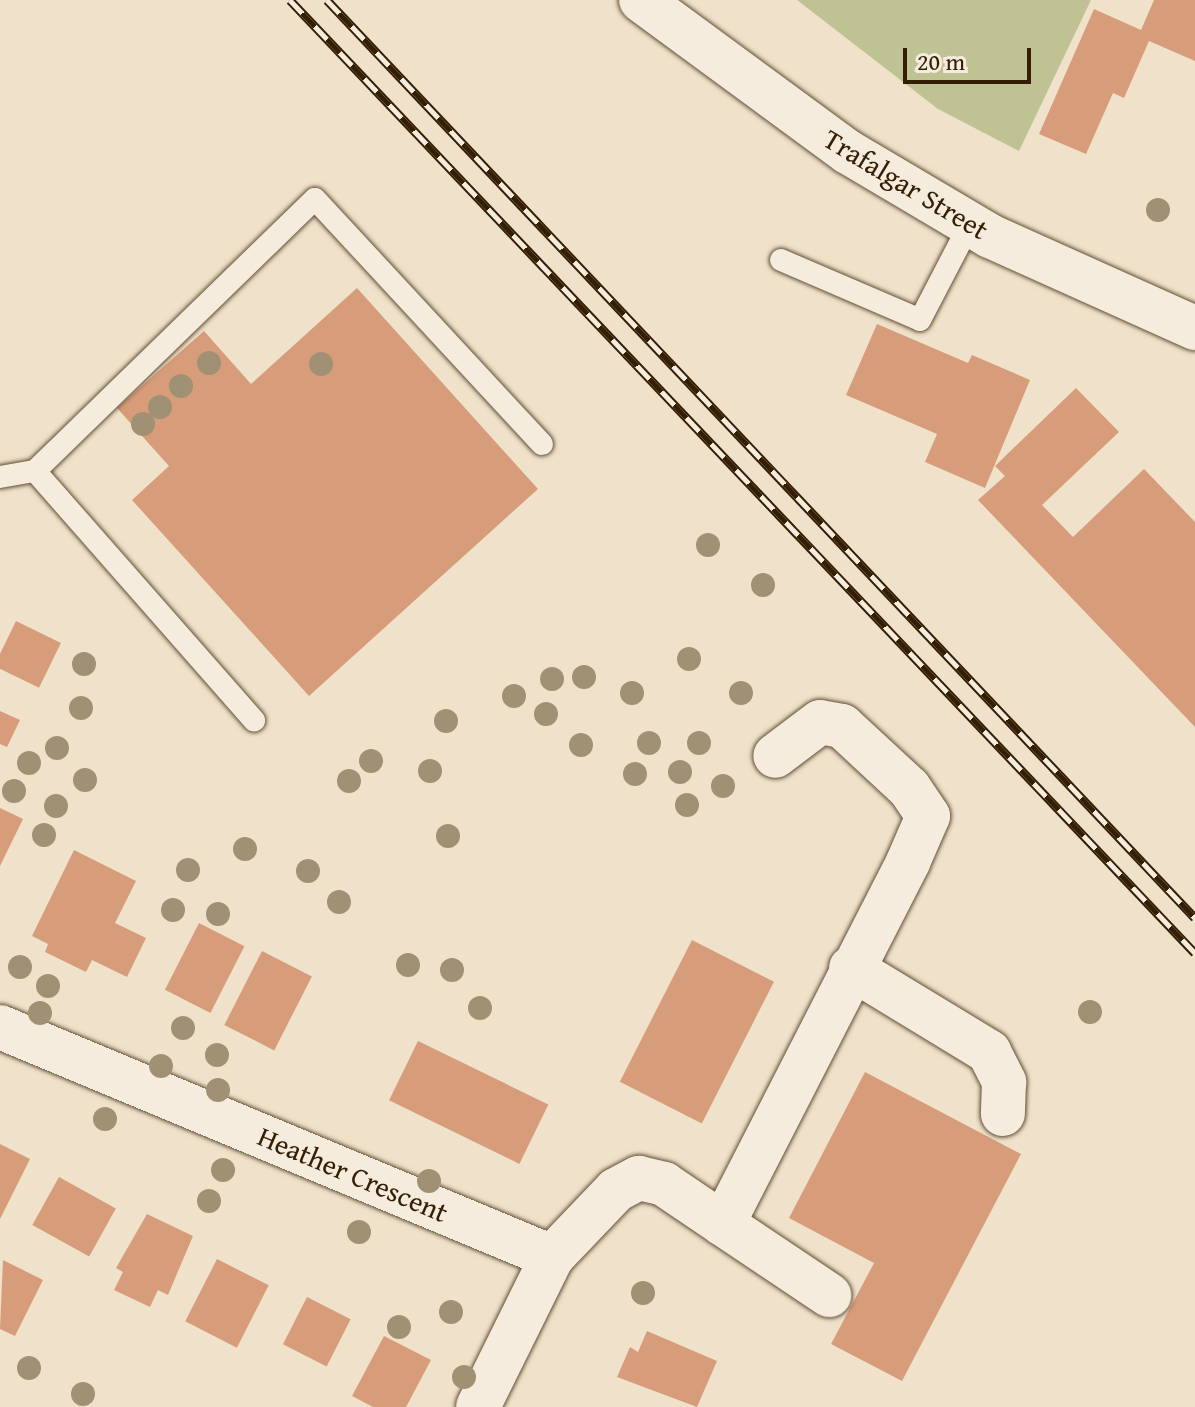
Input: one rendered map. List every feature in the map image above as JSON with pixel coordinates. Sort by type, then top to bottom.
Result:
[{"type":"street","name":"Trafalgar Street","points":[[641,0],[848,152],[970,224],[1195,328]]},
{"type":"street","points":[[723,1224],[928,816],[909,788],[842,726],[820,722],[775,756]]},
{"type":"street","points":[[851,968],[989,1052],[1004,1082],[1003,1114]]},
{"type":"street","name":"Heather Crescent","points":[[0,1027],[552,1257]]},
{"type":"street","points":[[478,1407],[552,1257],[616,1190],[639,1178],[664,1184],[829,1295]]},
{"type":"lane","points":[[0,477],[35,471],[315,199],[542,444]]},
{"type":"lane","points":[[781,260],[920,320],[970,224]]},
{"type":"lane","points":[[35,471],[254,720]]},
{"type":"green space","points":[[797,0],[1091,0],[1019,151],[938,109]]},
{"type":"building","points":[[1154,0],[1195,0],[1195,61],[1149,41],[1124,98],[1113,93],[1086,154],[1039,134],[1094,9],[1141,30]]},
{"type":"building","points":[[357,288],[538,489],[309,696],[132,500],[169,466],[117,408],[204,331],[251,384]]},
{"type":"building","points":[[877,324],[968,363],[972,355],[1030,380],[985,488],[925,462],[937,434],[846,395]]},
{"type":"building","points":[[1076,388],[1119,432],[1042,505],[1073,537],[1144,469],[1195,522],[1195,727],[978,500],[1005,476],[995,466]]},
{"type":"building","points":[[16,621],[61,643],[39,688],[0,669],[0,654]]},
{"type":"building","points":[[0,711],[20,720],[7,747],[0,744]]},
{"type":"building","points":[[0,808],[23,819],[0,866]]},
{"type":"building","points":[[74,850],[136,881],[115,923],[146,938],[127,977],[92,960],[86,972],[45,952],[48,944],[32,936]]},
{"type":"building","points":[[199,923],[244,946],[210,1013],[165,990]]},
{"type":"building","points":[[692,940],[774,982],[702,1123],[620,1082]]},
{"type":"building","points":[[262,951],[312,976],[274,1050],[224,1025]]},
{"type":"building","points":[[418,1041],[548,1105],[519,1164],[389,1100]]},
{"type":"building","points":[[865,1072],[1021,1154],[902,1381],[831,1344],[874,1263],[789,1218]]},
{"type":"building","points":[[0,1144],[30,1159],[0,1219]]},
{"type":"building","points":[[59,1177],[116,1209],[89,1257],[32,1225]]},
{"type":"building","points":[[147,1214],[193,1236],[168,1295],[158,1290],[150,1307],[114,1290],[123,1272],[116,1268]]},
{"type":"building","points":[[217,1259],[269,1285],[237,1348],[185,1321]]},
{"type":"building","points":[[3,1260],[43,1280],[15,1336],[0,1329]]},
{"type":"building","points":[[307,1297],[351,1319],[327,1366],[283,1344]]},
{"type":"building","points":[[647,1331],[717,1361],[697,1407],[617,1377],[630,1347],[638,1352]]},
{"type":"building","points":[[384,1336],[431,1360],[406,1407],[373,1407],[352,1396]]},
{"type":"railway","points":[[290,0],[1195,953]]},
{"type":"railway","points":[[327,0],[1195,918]]}]
